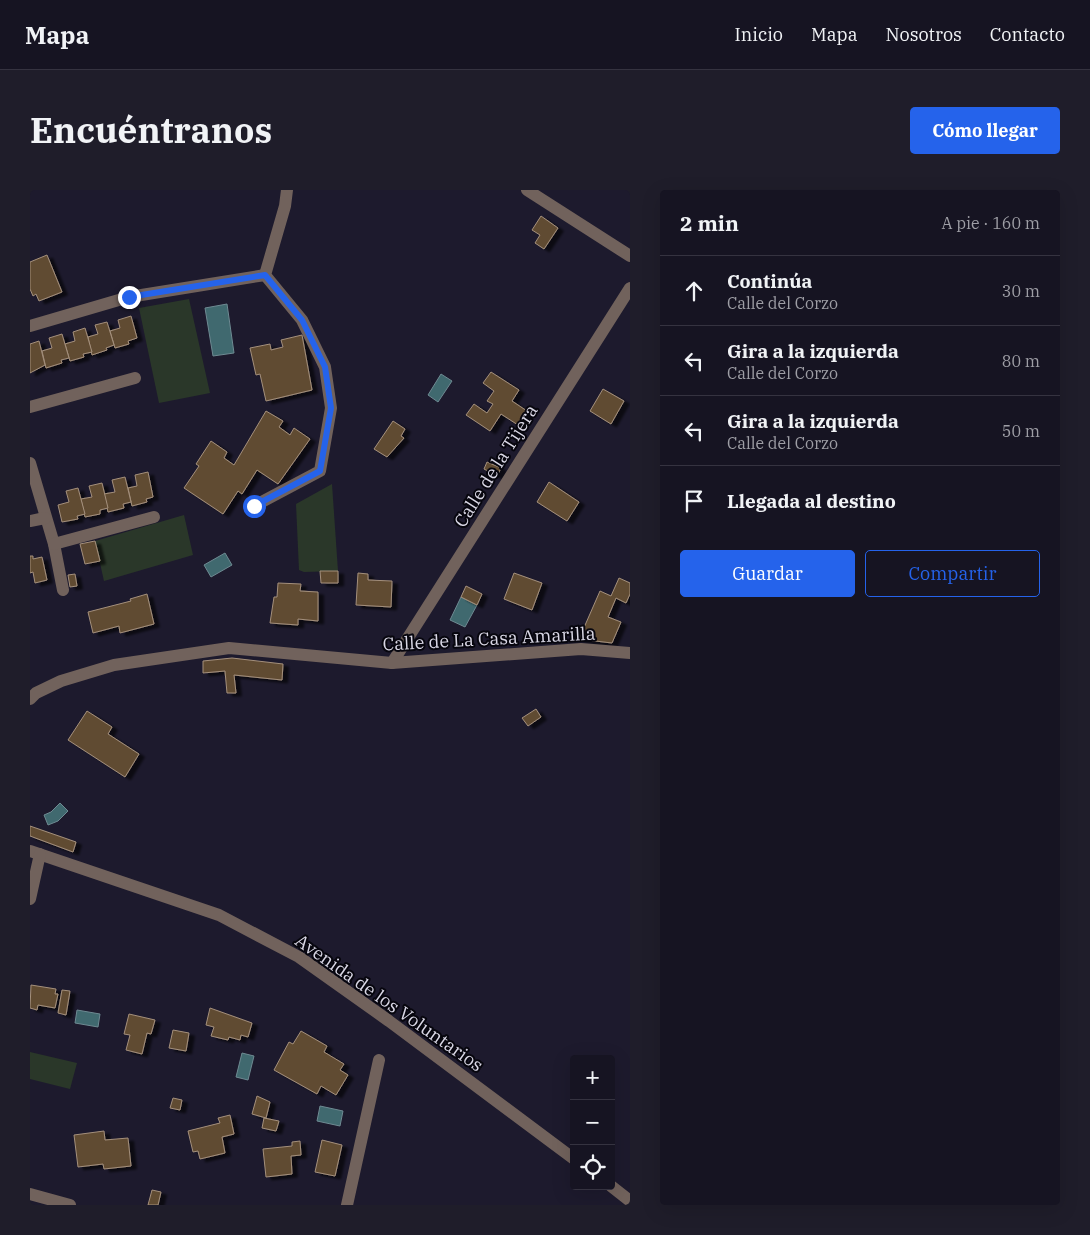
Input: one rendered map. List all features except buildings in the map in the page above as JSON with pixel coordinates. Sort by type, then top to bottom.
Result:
[{"type":"street","points":[[265,275],[285,206],[287,190]]},
{"type":"street","points":[[526,190],[630,256]]},
{"type":"street","points":[[30,326],[129,297],[265,275]]},
{"type":"street","points":[[254,506],[320,471],[331,408],[325,367],[302,320],[265,275]]},
{"type":"street","name":"Calle de la Tijera","points":[[392,663],[630,288]]},
{"type":"street","points":[[30,407],[135,378]]},
{"type":"street","points":[[30,463],[54,544],[63,590]]},
{"type":"street","points":[[54,544],[154,517]]},
{"type":"street","points":[[30,521],[45,518]]},
{"type":"street","name":"Calle de La Casa Amarilla","points":[[30,699],[36,693],[61,681],[114,665],[229,648],[392,663],[580,648],[630,653]]},
{"type":"street","points":[[30,899],[35,852]]},
{"type":"street","name":"Avenida de los Voluntarios","points":[[35,852],[219,915],[299,957],[389,1021],[570,1156]]},
{"type":"street","points":[[347,1205],[379,1060]]},
{"type":"street","points":[[615,1189],[630,1201]]},
{"type":"street","points":[[30,1194],[70,1205]]},
{"type":"shaded area","points":[[189,299],[210,393],[159,403],[139,308]]},
{"type":"shaded area","points":[[227,304],[234,353],[213,356],[205,308]]},
{"type":"shaded area","points":[[441,374],[452,381],[438,402],[428,395]]},
{"type":"shaded area","points":[[332,484],[338,571],[304,572],[299,570],[296,504]]},
{"type":"shaded area","points":[[184,515],[193,555],[104,581],[95,541]]},
{"type":"shaded area","points":[[225,553],[232,565],[211,577],[204,565]]},
{"type":"shaded area","points":[[461,597],[477,605],[465,627],[450,620]]},
{"type":"shaded area","points":[[60,803],[68,811],[58,821],[48,825],[44,815],[51,812]]},
{"type":"shaded area","points":[[77,1010],[100,1014],[98,1027],[75,1023]]},
{"type":"shaded area","points":[[30,1052],[77,1063],[70,1089],[30,1079]]},
{"type":"shaded area","points":[[242,1053],[254,1056],[248,1080],[236,1077]]},
{"type":"shaded area","points":[[320,1106],[343,1111],[340,1126],[317,1121]]},
{"type":"route","points":[[129,297],[265,275],[302,320],[325,367],[331,408],[320,471],[254,506]]}]
